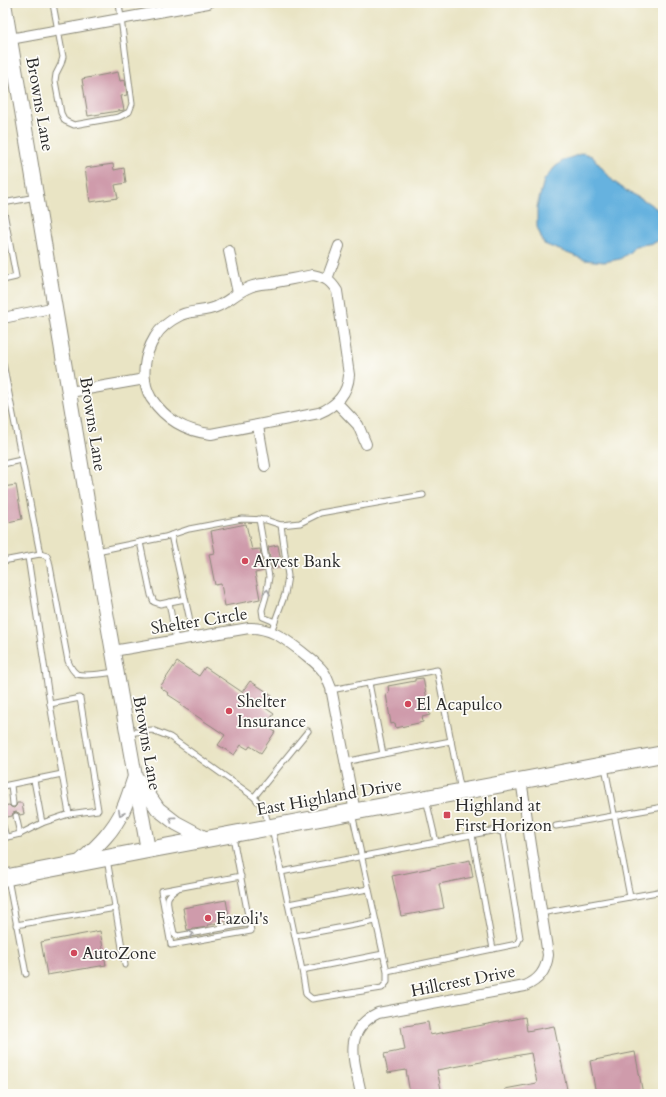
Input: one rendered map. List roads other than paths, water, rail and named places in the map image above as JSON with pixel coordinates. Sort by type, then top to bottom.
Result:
[{"type":"main road","name":"East Highland Drive","points":[[5,877],[663,754]]},
{"type":"street","name":"Browns Lane","points":[[4,3],[116,671],[148,850]]},
{"type":"street","points":[[10,39],[208,3]]},
{"type":"street","points":[[327,279],[339,246]]},
{"type":"street","points":[[229,251],[238,293]]},
{"type":"street","points":[[313,275],[327,279],[337,291],[349,375],[349,384],[337,403],[319,413],[212,434],[188,429],[174,423],[160,409],[151,397],[147,389],[145,379],[145,360],[155,336],[162,328],[180,316],[192,311],[209,310],[216,307],[252,286],[313,275]]},
{"type":"street","points":[[3,318],[56,307]]},
{"type":"street","points":[[70,392],[145,379]]},
{"type":"street","points":[[337,403],[358,425],[366,444]]},
{"type":"street","points":[[258,426],[265,466]]},
{"type":"street","name":"Shelter Circle","points":[[113,651],[249,628],[265,630],[282,637],[315,662],[324,671],[328,679],[345,762],[353,812]]},
{"type":"street","points":[[135,777],[158,809],[176,823],[206,839]]},
{"type":"street","points":[[79,863],[98,846],[111,831],[123,810],[135,777]]},
{"type":"street","name":"Hillcrest Drive","points":[[361,1094],[353,1051],[354,1038],[359,1027],[368,1018],[378,1013],[525,986],[544,972],[548,955],[521,780]]},
{"type":"lane","points":[[53,4],[63,57],[56,74],[55,81],[61,113],[65,121],[74,125],[119,117],[129,112],[132,104],[119,3]]},
{"type":"lane","points":[[3,203],[37,197]]},
{"type":"lane","points":[[3,206],[16,277],[3,280]]},
{"type":"lane","points":[[3,363],[40,554]]},
{"type":"lane","points":[[3,464],[22,460]]},
{"type":"lane","points":[[96,551],[171,535],[188,529],[242,519],[266,520],[281,525],[300,523],[320,513],[423,495]]},
{"type":"lane","points":[[259,519],[269,577],[262,610],[263,617],[275,622]]},
{"type":"lane","points":[[271,632],[285,594],[288,576],[281,525]]},
{"type":"lane","points":[[171,535],[185,599],[191,638]]},
{"type":"lane","points":[[140,542],[151,595],[154,602],[160,604],[185,599]]},
{"type":"lane","points":[[3,561],[40,554],[47,556],[50,561],[68,661],[71,668],[78,674],[92,675],[116,671]]},
{"type":"lane","points":[[28,557],[50,704],[69,814]]},
{"type":"lane","points":[[169,602],[176,641]]},
{"type":"lane","points":[[331,690],[438,670],[461,792]]},
{"type":"lane","points":[[368,683],[383,754]]},
{"type":"lane","points":[[3,826],[4,838],[20,834],[42,823],[69,814],[98,810],[80,698],[50,704]]},
{"type":"lane","points":[[127,733],[152,730],[170,737],[254,798],[264,809],[271,827],[306,994],[312,999],[382,988],[387,982],[383,954],[361,856],[353,812]]},
{"type":"lane","points":[[254,798],[308,731]]},
{"type":"lane","points":[[345,762],[451,741]]},
{"type":"lane","points":[[604,765],[630,897]]},
{"type":"lane","points":[[3,786],[62,774]]},
{"type":"lane","points":[[34,780],[42,823]]},
{"type":"lane","points":[[11,785],[13,804]]},
{"type":"lane","points":[[426,798],[436,842]]},
{"type":"lane","points":[[556,826],[663,807]]},
{"type":"lane","points":[[16,816],[20,834]]},
{"type":"lane","points":[[281,872],[496,830],[502,833],[520,938],[517,944],[386,971]]},
{"type":"lane","points":[[232,834],[251,931],[171,946],[161,891],[240,876]]},
{"type":"lane","points":[[472,835],[493,949]]},
{"type":"lane","points":[[107,858],[126,965]]},
{"type":"lane","points":[[5,877],[26,974]]},
{"type":"lane","points":[[177,888],[168,898],[168,906],[174,934],[178,936],[250,923]]},
{"type":"lane","points":[[288,904],[368,889]]},
{"type":"lane","points":[[541,913],[663,891]]},
{"type":"lane","points":[[16,925],[116,908]]},
{"type":"lane","points":[[295,936],[376,921]]},
{"type":"lane","points":[[302,970],[383,954]]},
{"type":"water","points":[[583,153],[592,156],[613,181],[663,213],[663,238],[654,243],[635,246],[630,252],[620,259],[604,262],[585,260],[544,244],[537,227],[537,207],[544,180],[555,167],[564,160]]},
{"type":"place","name":"Arvest Bank","points":[[245,561]]},
{"type":"place","name":"El Acapulco","points":[[408,704]]},
{"type":"place","name":"Shelter Insurance","points":[[229,711]]},
{"type":"place","name":"Highland at First Horizon","points":[[447,815]]},
{"type":"place","name":"Fazoli's","points":[[208,918]]},
{"type":"place","name":"AutoZone","points":[[74,953]]}]
